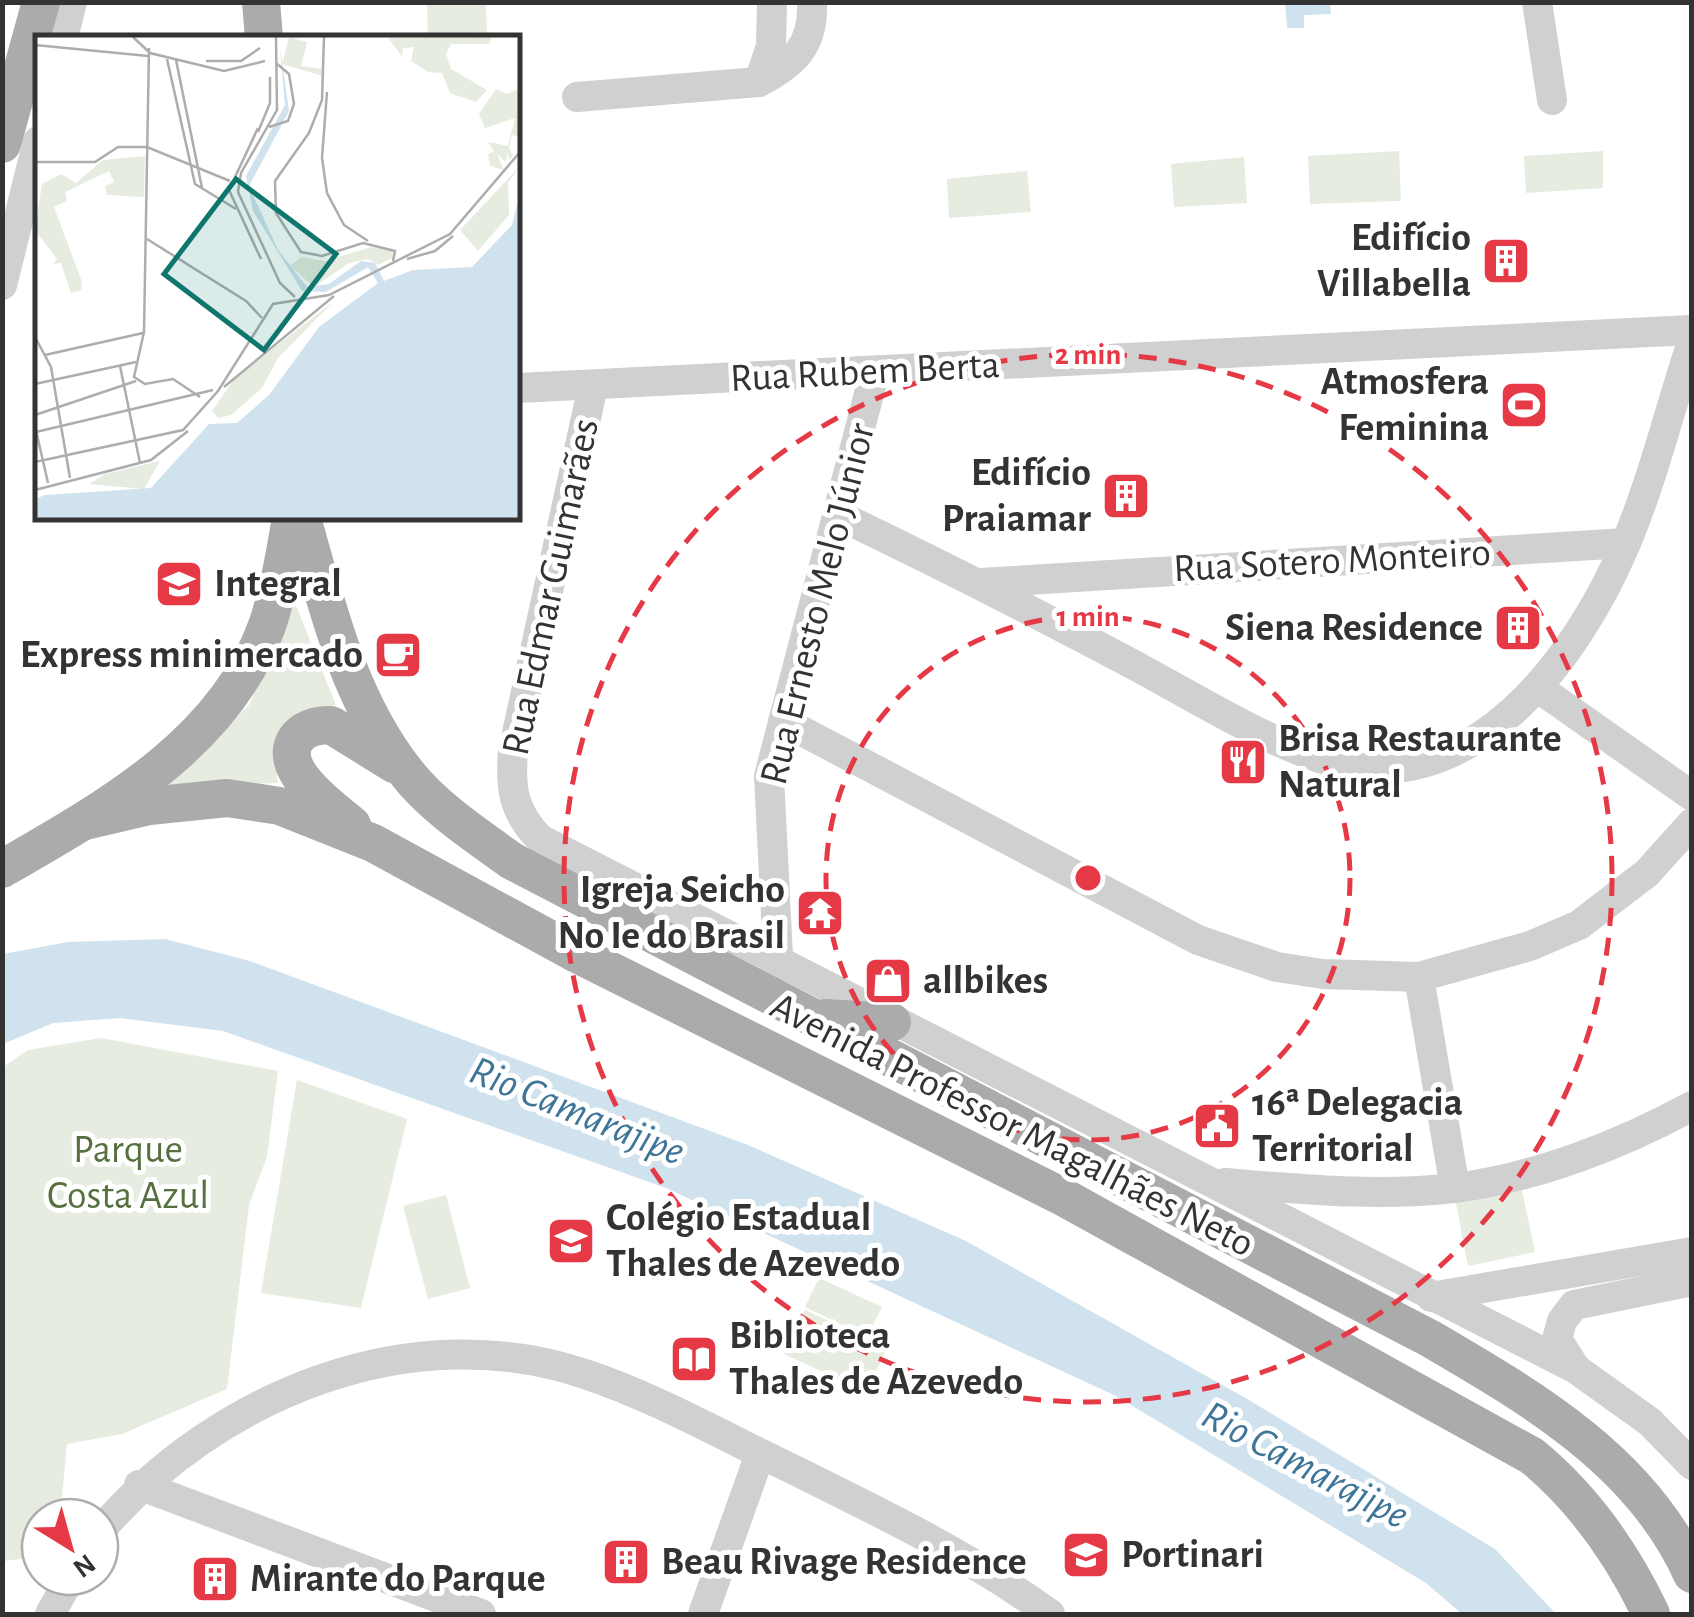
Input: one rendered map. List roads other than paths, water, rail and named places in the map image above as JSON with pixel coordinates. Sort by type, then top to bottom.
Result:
[{"type":"main road","points":[[2,144],[41,2]]},
{"type":"main road","points":[[261,2],[264,35]]},
{"type":"main road","points":[[2,869],[86,821],[197,734],[242,678],[269,620],[291,520]]},
{"type":"main road","name":"Avenida Professor Magalhães Neto","points":[[303,520],[345,664],[407,774],[476,836],[512,861],[1431,1340],[1515,1388],[1582,1435],[1635,1488],[1692,1574]]},
{"type":"main road","points":[[373,843],[304,780],[291,754],[295,741],[305,730],[331,725],[407,774]]},
{"type":"main road","name":"Avenida Professor Magalhães Neto","points":[[86,821],[149,806],[227,798],[280,806],[373,843],[577,954],[1064,1198],[1532,1456],[1567,1485],[1593,1517],[1651,1614]]},
{"type":"main road","points":[[810,1017],[892,1022]]},
{"type":"street","points":[[64,35],[72,2]]},
{"type":"street","points":[[759,82],[771,46],[772,2]]},
{"type":"street","points":[[577,97],[759,82],[783,69],[807,44],[813,27],[812,2]]},
{"type":"street","points":[[1537,2],[1552,100]]},
{"type":"street","points":[[2,285],[35,154]]},
{"type":"street","name":"Rua Rubem Berta","points":[[520,388],[1692,330]]},
{"type":"street","points":[[840,516],[978,583],[1264,734],[1327,761],[1364,768],[1406,767],[1448,756],[1488,734],[1537,687],[1594,605],[1626,543],[1692,342]]},
{"type":"street","name":"Rua Ernesto Melo Júnior","points":[[778,957],[768,805],[770,776],[875,371]]},
{"type":"street","name":"Rua Edmar Guimarães","points":[[540,839],[526,825],[511,793],[513,751],[592,386]]},
{"type":"street","name":"Rua Sotero Monteiro","points":[[978,583],[1626,543]]},
{"type":"street","points":[[1537,687],[1692,796]]},
{"type":"street","points":[[783,721],[1198,940],[1277,967],[1323,974],[1419,977],[1530,946],[1579,925],[1647,873],[1692,823]]},
{"type":"street","name":"Avenida Professor Magalhães Neto","points":[[540,839],[778,957],[892,1022],[1576,1370],[1650,1422],[1692,1466]]},
{"type":"street","points":[[1419,977],[1455,1188]]},
{"type":"street","points":[[1210,1182],[1357,1193],[1455,1188],[1512,1176],[1639,1135],[1692,1106]]},
{"type":"street","points":[[1431,1297],[1692,1252]]},
{"type":"street","points":[[1576,1370],[1558,1339],[1562,1321],[1574,1305],[1692,1282]]},
{"type":"street","points":[[120,1507],[139,1485],[196,1442],[268,1401],[346,1370],[405,1354],[501,1356],[586,1374],[760,1454],[978,1565],[1050,1614]]},
{"type":"street","points":[[703,1614],[760,1454]]},
{"type":"street","points":[[139,1485],[481,1614]]},
{"type":"water","points":[[1285,3],[1330,3],[1331,14],[1304,15],[1304,28],[1287,28]]},
{"type":"water","name":"Rio Camarajipe","points":[[165,939],[250,961],[748,1145],[966,1241],[1249,1400],[1495,1549],[1556,1614],[1462,1614],[1426,1583],[1116,1396],[666,1188],[223,1031],[120,1018],[53,1023],[3,1044],[3,954],[68,942]]},
{"type":"place","name":"Edifício Villabella","points":[[1506,261]]},
{"type":"place","name":"Atmosfera Feminina","points":[[1524,405]]},
{"type":"place","name":"Edifício Praiamar","points":[[1126,496]]},
{"type":"place","name":"Integral","points":[[179,584]]},
{"type":"place","name":"Siena Residence","points":[[1518,628]]},
{"type":"place","name":"Express minimercado","points":[[398,655]]},
{"type":"place","name":"Brisa Restaurante Natural","points":[[1243,762]]},
{"type":"place","name":"Igreja Seicho No Ie do Brasil","points":[[820,913]]},
{"type":"place","name":"allbikes","points":[[888,981]]},
{"type":"place","name":"16ª Delegacia Territorial","points":[[1217,1126]]},
{"type":"place","name":"Colégio Estadual Thales de Azevedo","points":[[571,1241]]},
{"type":"place","name":"Biblioteca Thales de Azevedo","points":[[694,1359]]},
{"type":"place","name":"Portinari","points":[[1086,1555]]},
{"type":"place","name":"Beau Rivage Residence","points":[[626,1562]]},
{"type":"place","name":"Mirante do Parque","points":[[215,1579]]},
{"type":"park label","name":"Parque Costa Azul","points":[[128,1173]]}]
